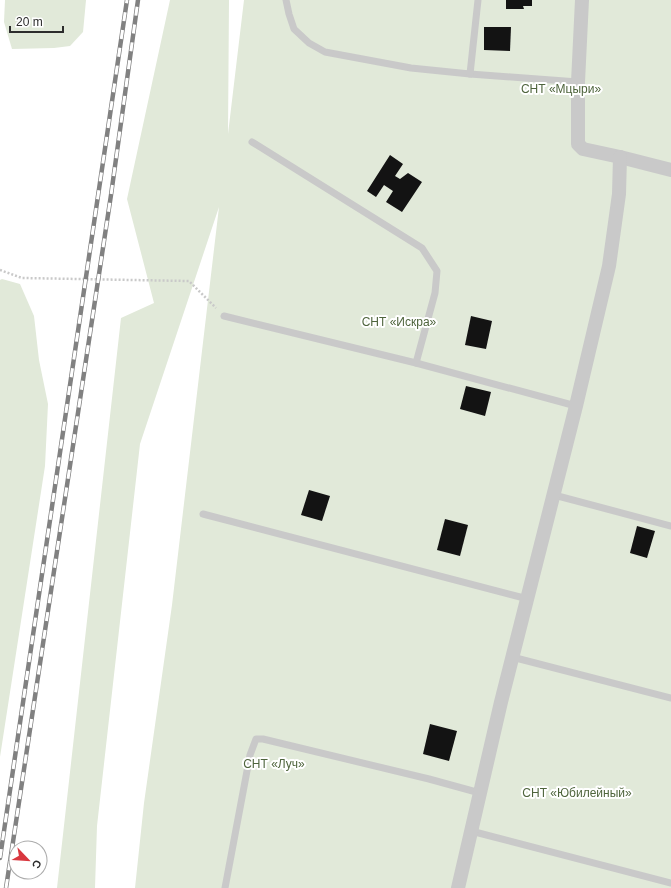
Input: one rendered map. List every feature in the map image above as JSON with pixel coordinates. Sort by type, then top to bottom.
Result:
[{"type":"street","points":[[582,0],[578,82],[578,144],[583,150],[620,157],[671,170]]},
{"type":"street","points":[[458,888],[512,658],[554,495],[609,266],[619,194],[620,157]]},
{"type":"lane","points":[[286,0],[294,29],[309,43],[325,52],[411,68],[578,82]]},
{"type":"lane","points":[[470,74],[478,0]]},
{"type":"lane","points":[[252,142],[422,248],[438,271],[435,293],[416,363]]},
{"type":"lane","points":[[224,316],[416,363],[576,406]]},
{"type":"lane","points":[[554,495],[671,526]]},
{"type":"lane","points":[[203,514],[528,599]]},
{"type":"lane","points":[[512,658],[671,698]]},
{"type":"lane","points":[[225,888],[250,754],[256,740],[264,739],[429,779],[480,793]]},
{"type":"lane","points":[[471,830],[671,883]]},
{"type":"path","points":[[0,270],[22,278],[189,281],[224,316]]},
{"type":"green space","points":[[5,0],[86,0],[83,32],[70,46],[12,49],[4,22]]},
{"type":"green space","points":[[170,0],[229,0],[228,134],[244,0],[671,0],[671,888],[135,888],[144,803],[172,605],[219,207],[140,444],[97,826],[95,888],[57,888],[121,318],[154,303],[127,199]]},
{"type":"green space","points":[[2,279],[20,284],[34,316],[39,360],[48,404],[45,466],[0,757],[0,280]]},
{"type":"building","points":[[506,0],[532,0],[532,6],[523,6],[524,9],[506,9]]},
{"type":"building","points":[[484,27],[511,27],[510,51],[484,50]]},
{"type":"building","points":[[390,155],[403,164],[395,176],[400,179],[408,173],[422,182],[402,212],[386,202],[393,191],[384,185],[376,197],[367,191]]},
{"type":"building","points":[[471,316],[492,321],[486,349],[465,345]]},
{"type":"building","points":[[466,386],[491,392],[485,416],[460,409]]},
{"type":"building","points":[[309,490],[330,496],[322,521],[301,515]]},
{"type":"building","points":[[445,519],[468,525],[460,556],[437,550]]},
{"type":"building","points":[[637,526],[655,531],[647,558],[630,553]]},
{"type":"building","points":[[430,724],[457,731],[449,761],[423,754]]},
{"type":"railway","points":[[0,858],[127,0]]},
{"type":"railway","points":[[6,888],[111,195],[138,0]]},
{"type":"park label","name":"СНТ «Мцыри»","points":[[561,89]]},
{"type":"park label","name":"СНТ «Искра»","points":[[399,322]]},
{"type":"park label","name":"СНТ «Луч»","points":[[274,764]]},
{"type":"park label","name":"СНТ «Юбилейный»","points":[[577,793]]}]
